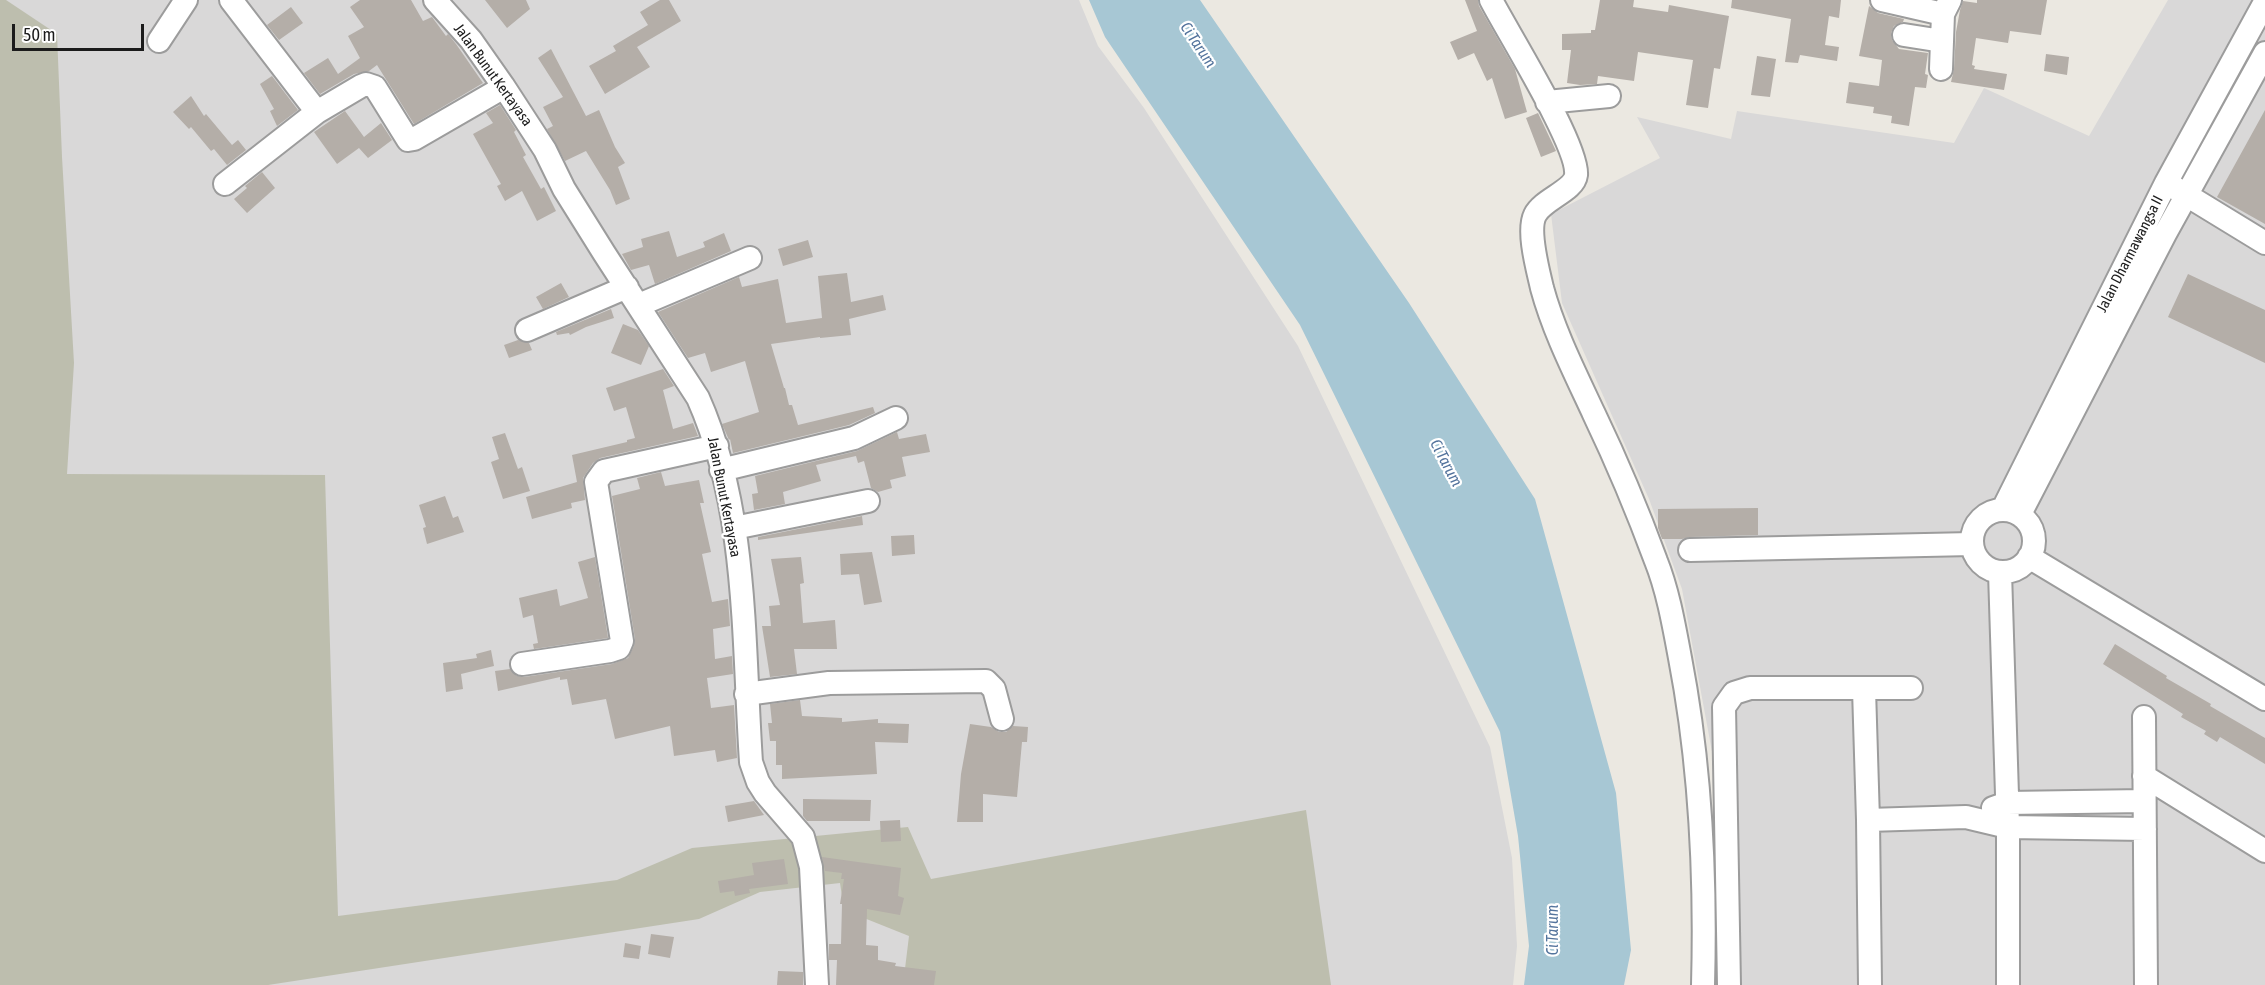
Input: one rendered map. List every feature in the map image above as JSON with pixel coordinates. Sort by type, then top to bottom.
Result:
[{"type":"street","points":[[159,41],[186,0]]},
{"type":"street","points":[[231,0],[317,112]]},
{"type":"street","name":"Jalan Bunut Kertayasa","points":[[435,0],[471,40],[545,150],[564,189],[698,398],[717,446],[734,528],[742,612],[751,762],[765,794],[803,837],[808,853],[811,867],[817,985]]},
{"type":"street","points":[[1491,0],[1547,102],[1573,155],[1575,180],[1552,197],[1536,213],[1532,224],[1535,254],[1550,319],[1598,422],[1657,563],[1675,633],[1698,767],[1703,836],[1703,985]]},
{"type":"street","points":[[1882,0],[1946,7],[1941,69]]},
{"type":"street","name":"Jalan Dharmawangsa II","points":[[2012,512],[2166,183],[2265,2]]},
{"type":"street","points":[[1904,35],[1942,41]]},
{"type":"street","name":"Jalan Dharmawangsa II","points":[[2012,512],[2265,53]]},
{"type":"street","points":[[225,184],[317,112],[366,84],[375,87],[408,140],[414,140],[504,87]]},
{"type":"street","points":[[1547,102],[1609,96]]},
{"type":"street","points":[[2166,183],[2265,243]]},
{"type":"street","points":[[527,330],[750,258]]},
{"type":"street","points":[[721,470],[854,438],[896,418]]},
{"type":"street","points":[[522,664],[610,651],[619,648],[622,641],[596,482],[598,477],[604,471],[717,446]]},
{"type":"street","points":[[734,528],[867,501]]},
{"type":"street","points":[[2012,512],[2031,526],[2034,542],[2029,557],[2021,566],[2000,572],[1987,568],[1977,558],[1972,544],[1974,529],[1985,514],[2012,512]]},
{"type":"street","points":[[1690,550],[1972,544]]},
{"type":"street","points":[[2029,557],[2265,699]]},
{"type":"street","points":[[2000,572],[2008,827],[2008,985]]},
{"type":"street","points":[[746,694],[829,683],[986,681],[994,689],[1002,719]]},
{"type":"street","points":[[1729,985],[1724,707],[1734,693],[1749,688],[1911,688]]},
{"type":"street","points":[[1864,689],[1869,820],[1870,985]]},
{"type":"street","points":[[2144,717],[2146,985]]},
{"type":"street","points":[[2144,776],[2265,851]]},
{"type":"street","points":[[1966,817],[2007,803],[2144,801]]},
{"type":"street","points":[[1869,820],[1966,817],[2008,827],[2145,829]]},
{"type":"shaded area","points":[[0,0],[1079,0],[1098,46],[1144,108],[1298,346],[1490,747],[1512,858],[1517,946],[1513,985],[0,985]]},
{"type":"shaded area","points":[[0,0],[6,0],[57,34],[74,363],[67,474],[325,475],[338,916],[617,880],[692,848],[908,827],[931,879],[1306,810],[1331,985],[903,985],[909,936],[844,910],[840,883],[760,892],[699,919],[268,985],[0,985]]},
{"type":"shaded area","points":[[2168,0],[2265,0],[2265,985],[1718,985],[1717,779],[1682,589],[1649,499],[1562,303],[1551,214],[1660,158],[1637,117],[1731,139],[1737,111],[1954,143],[1984,88],[2089,136]]},
{"type":"water","name":"Ci Tarum","points":[[1089,0],[1200,0],[1409,303],[1535,499],[1616,793],[1631,950],[1624,985],[1524,985],[1529,946],[1518,836],[1500,732],[1300,325],[1105,37]]},
{"type":"building","points":[[360,0],[411,0],[423,21],[432,17],[446,36],[448,34],[483,83],[414,124],[377,65],[369,71],[354,74],[320,94],[304,73],[328,58],[338,74],[360,58],[348,36],[364,27],[350,7]]},
{"type":"building","points":[[485,0],[526,0],[530,9],[507,28]]},
{"type":"building","points":[[660,0],[669,0],[681,21],[637,47],[650,67],[605,94],[589,66],[616,51],[613,46],[648,25],[640,12]]},
{"type":"building","points":[[1465,0],[1478,0],[1479,6],[1515,69],[1527,112],[1505,119],[1492,78],[1487,81],[1474,53],[1458,60],[1450,42],[1477,31]]},
{"type":"building","points":[[1600,0],[1634,0],[1633,7],[1668,12],[1669,5],[1729,16],[1720,69],[1714,68],[1708,108],[1686,105],[1693,60],[1638,52],[1634,81],[1598,76],[1597,84],[1567,83],[1571,50],[1562,50],[1562,34],[1591,33],[1591,30],[1595,30]]},
{"type":"building","points":[[1732,0],[1841,0],[1839,18],[1829,16],[1825,45],[1839,47],[1837,61],[1800,55],[1798,63],[1785,62],[1791,19],[1731,8]]},
{"type":"building","points":[[1977,0],[2047,0],[2041,35],[2010,31],[2008,43],[1976,38],[1972,65],[1975,66],[1974,69],[2007,74],[2004,90],[1951,82],[1960,10],[1963,1],[1977,3]]},
{"type":"building","points":[[1869,6],[1878,13],[1904,19],[1903,22],[1894,26],[1891,33],[1892,40],[1899,49],[1928,53],[1926,88],[1915,87],[1909,126],[1891,123],[1892,116],[1873,113],[1874,107],[1846,103],[1849,82],[1879,86],[1882,60],[1859,56]]},
{"type":"building","points":[[291,7],[303,23],[279,40],[267,25]]},
{"type":"building","points":[[551,49],[586,116],[599,110],[615,147],[625,163],[618,167],[630,199],[616,205],[610,190],[586,151],[565,161],[547,129],[553,126],[543,107],[563,97],[538,58]]},
{"type":"building","points":[[2046,54],[2069,57],[2067,75],[2044,71]]},
{"type":"building","points":[[1757,56],[1776,59],[1770,97],[1751,95]]},
{"type":"building","points":[[272,76],[298,110],[277,126],[270,111],[274,109],[260,84]]},
{"type":"building","points":[[191,96],[204,116],[206,114],[232,145],[238,140],[246,150],[227,165],[214,149],[211,151],[191,127],[189,129],[173,112]]},
{"type":"building","points":[[500,105],[516,130],[514,132],[526,155],[523,157],[541,189],[544,187],[556,211],[537,221],[522,191],[505,201],[497,186],[501,184],[473,134],[493,123],[486,113]]},
{"type":"building","points":[[2265,110],[2265,224],[2217,197]]},
{"type":"building","points":[[345,111],[364,137],[381,123],[392,140],[368,158],[359,148],[337,164],[314,132]]},
{"type":"building","points":[[1538,113],[1556,151],[1541,157],[1526,118]]},
{"type":"building","points":[[262,172],[275,188],[247,213],[234,199]]},
{"type":"building","points":[[669,231],[677,257],[705,247],[703,242],[724,233],[731,251],[655,284],[649,265],[631,270],[622,254],[643,247],[641,239]]},
{"type":"building","points":[[808,240],[813,257],[783,266],[778,249]]},
{"type":"building","points":[[847,273],[851,302],[883,295],[886,310],[849,319],[851,335],[771,344],[789,405],[792,405],[798,425],[873,407],[875,413],[849,425],[733,453],[730,439],[722,424],[759,412],[745,361],[711,372],[705,353],[688,358],[658,312],[739,277],[742,287],[778,279],[786,323],[822,318],[818,276]]},
{"type":"building","points":[[2188,274],[2265,310],[2265,363],[2168,317]]},
{"type":"building","points":[[561,283],[569,297],[543,309],[536,297]]},
{"type":"building","points":[[611,309],[614,318],[570,335],[569,333],[557,335],[556,332]]},
{"type":"building","points":[[623,324],[638,330],[649,346],[641,365],[611,353]]},
{"type":"building","points":[[518,340],[529,343],[532,350],[509,358],[504,345]]},
{"type":"building","points":[[663,369],[674,386],[663,390],[673,429],[693,423],[698,436],[600,458],[593,463],[583,478],[585,500],[571,503],[572,508],[532,519],[526,497],[577,482],[572,455],[635,438],[626,407],[614,411],[606,388]]},
{"type":"building","points":[[897,432],[899,439],[926,434],[930,452],[902,457],[906,476],[890,480],[892,488],[878,492],[871,488],[864,461],[858,463],[856,456],[816,465],[821,481],[783,492],[785,504],[754,510],[752,494],[758,493],[755,476],[857,451]]},
{"type":"building","points":[[505,433],[518,469],[522,467],[530,491],[503,499],[491,462],[499,459],[492,437]]},
{"type":"building","points":[[661,472],[665,486],[699,480],[704,503],[700,503],[711,552],[702,554],[712,602],[728,599],[730,626],[713,629],[715,659],[732,656],[733,674],[707,678],[711,708],[734,705],[737,758],[717,762],[715,750],[674,756],[670,726],[615,739],[606,699],[572,705],[567,679],[560,680],[560,677],[498,691],[495,671],[510,669],[517,676],[524,677],[612,664],[628,658],[635,639],[612,496],[640,489],[637,478]]},
{"type":"building","points":[[445,496],[453,518],[458,516],[464,532],[427,544],[423,528],[426,527],[419,505]]},
{"type":"building","points":[[1758,508],[1758,535],[1662,539],[1658,528],[1658,509]]},
{"type":"building","points":[[862,516],[863,525],[758,540],[758,537]]},
{"type":"building","points":[[914,535],[915,554],[892,556],[891,536]]},
{"type":"building","points":[[872,552],[882,602],[864,605],[859,574],[841,575],[840,554]]},
{"type":"building","points":[[595,557],[608,638],[534,649],[533,644],[538,643],[533,615],[523,618],[519,598],[557,589],[560,606],[588,598],[578,562]]},
{"type":"building","points":[[801,557],[804,583],[800,584],[803,623],[835,620],[837,649],[794,649],[797,674],[770,677],[762,626],[771,626],[769,606],[780,605],[771,559]]},
{"type":"building","points":[[2115,644],[2167,676],[2166,678],[2211,704],[2210,706],[2265,738],[2265,764],[2220,737],[2217,742],[2204,734],[2206,731],[2181,717],[2183,714],[2103,664]]},
{"type":"building","points":[[491,650],[494,666],[461,674],[463,689],[446,692],[443,663],[477,658],[476,654]]},
{"type":"building","points":[[800,700],[802,716],[842,718],[842,722],[878,719],[878,723],[909,724],[908,743],[875,742],[877,774],[782,779],[782,765],[776,765],[776,741],[770,741],[768,723],[772,723],[770,704]]},
{"type":"building","points":[[970,724],[991,727],[999,732],[1006,732],[1013,726],[1028,727],[1027,742],[1022,742],[1017,797],[983,794],[983,822],[957,822],[961,774]]},
{"type":"building","points":[[803,799],[871,800],[870,821],[807,821],[803,816]]},
{"type":"building","points":[[754,801],[764,815],[728,822],[725,806]]},
{"type":"building","points":[[900,820],[901,841],[881,842],[880,821]]},
{"type":"building","points":[[822,857],[901,868],[898,896],[904,898],[900,915],[867,909],[866,945],[878,946],[878,960],[896,963],[895,966],[936,971],[934,985],[836,985],[837,960],[829,960],[829,944],[841,944],[842,904],[840,904],[844,879],[841,879],[842,873],[825,871]]},
{"type":"building","points":[[784,859],[788,884],[749,889],[750,893],[735,896],[734,891],[720,893],[718,881],[754,875],[752,863]]},
{"type":"building","points":[[651,934],[674,937],[670,958],[648,954]]},
{"type":"building","points":[[625,943],[641,946],[639,959],[623,957]]},
{"type":"building","points":[[778,971],[803,972],[803,985],[777,985]]}]
